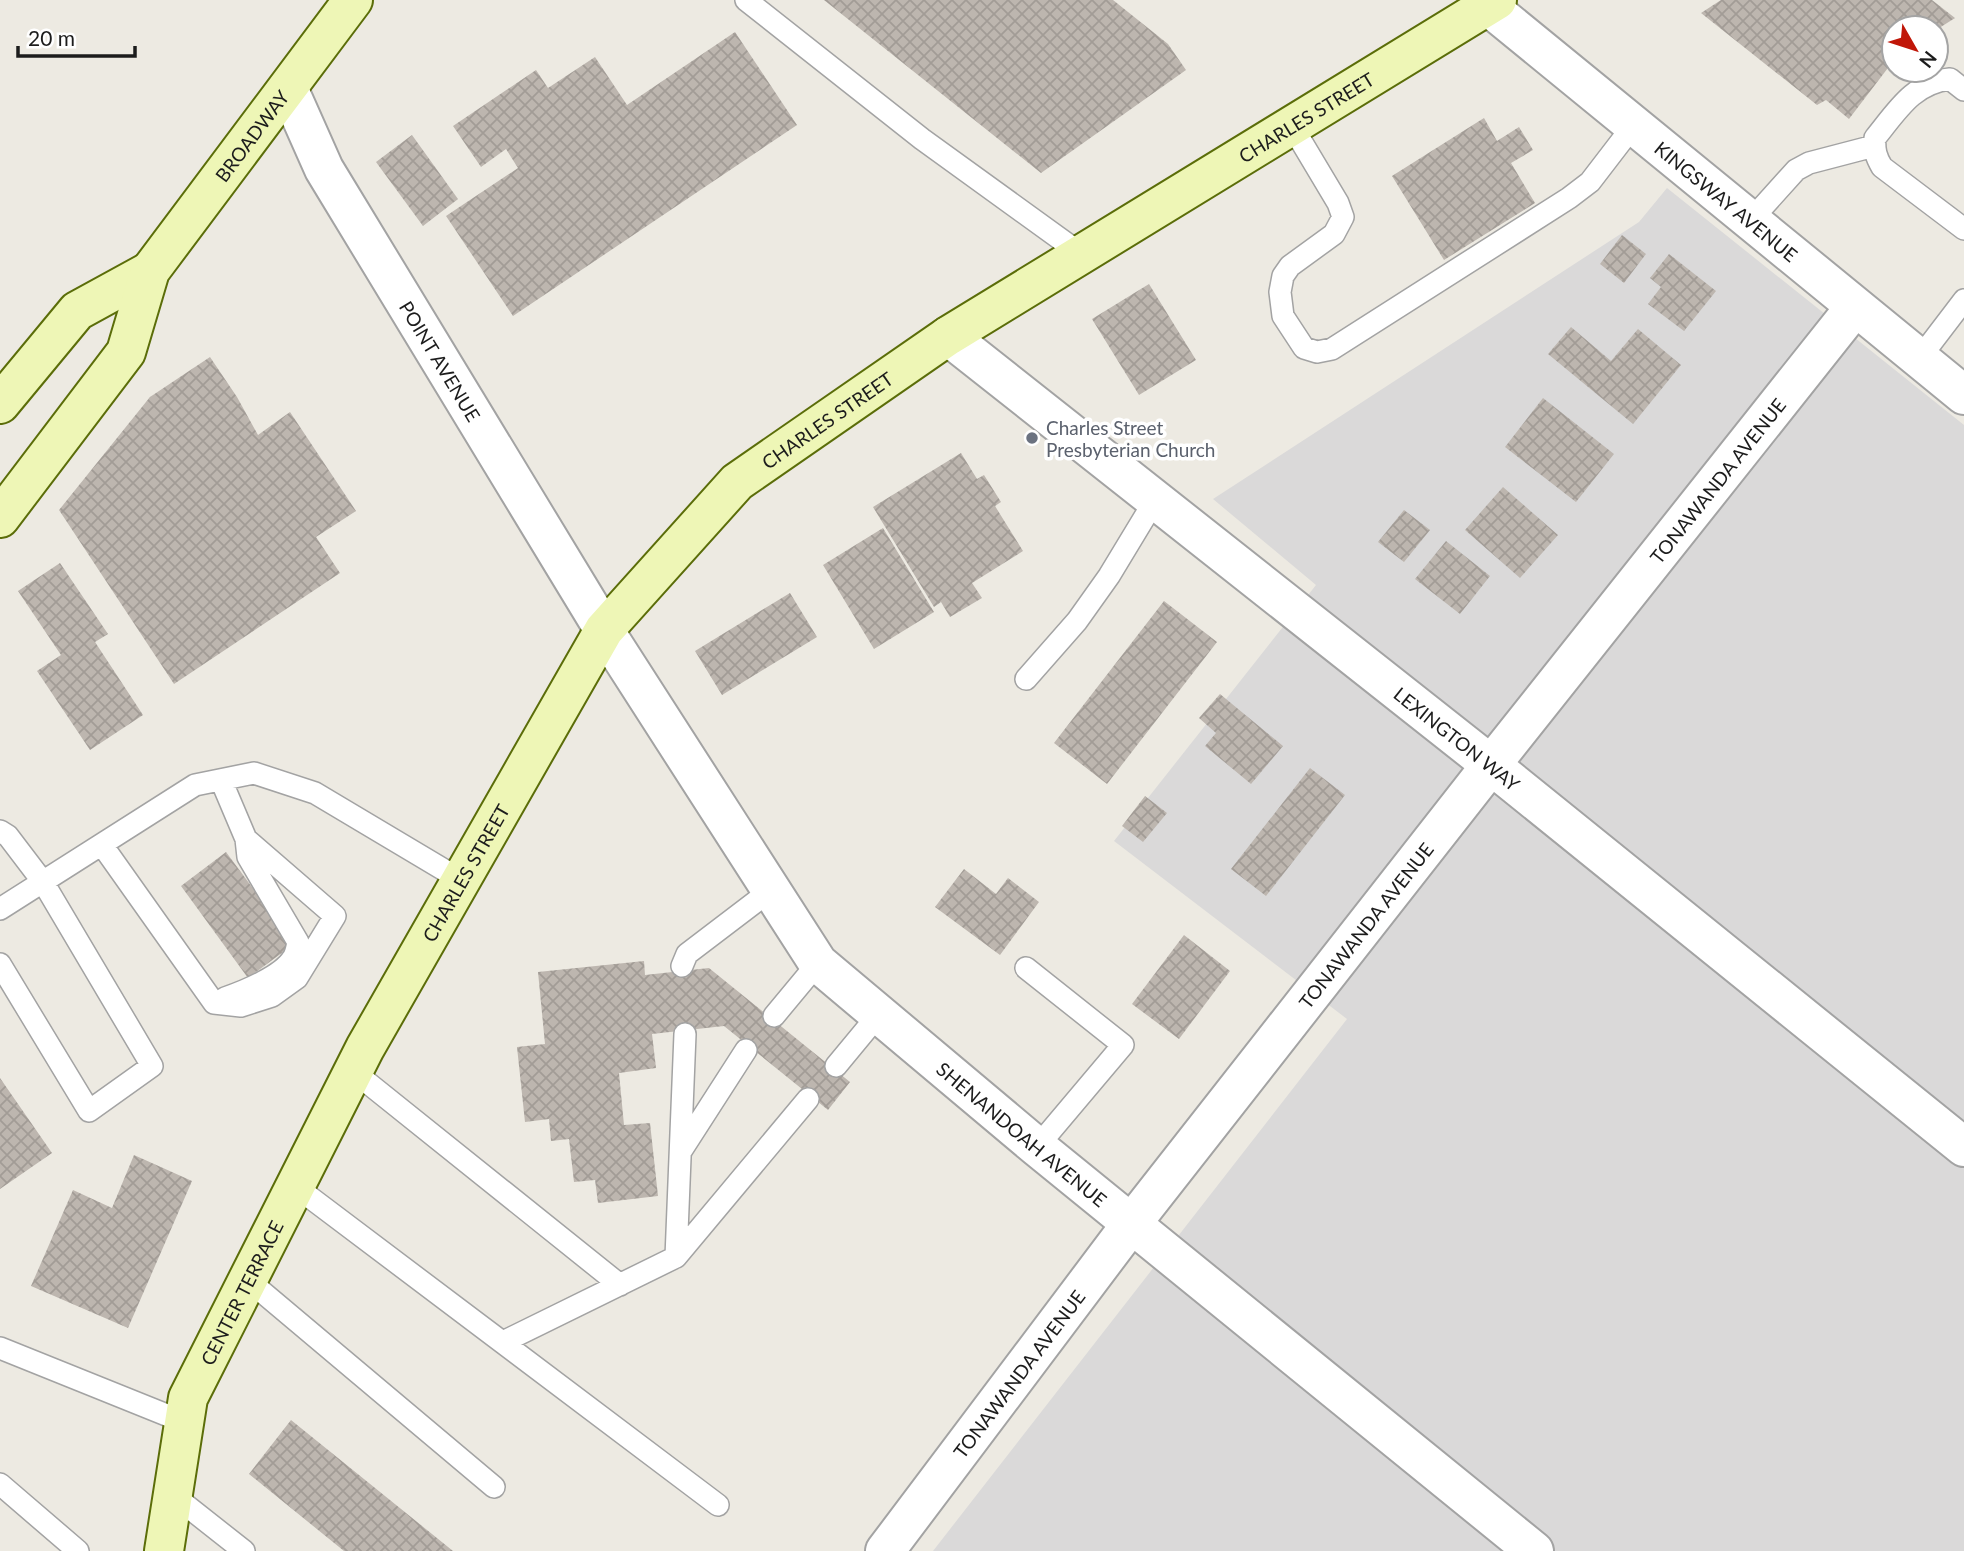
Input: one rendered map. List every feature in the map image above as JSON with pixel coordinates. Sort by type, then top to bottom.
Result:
[{"type":"main road","name":"BROADWAY","points":[[0,518],[126,352],[150,271],[353,0]]},
{"type":"main road","name":"CHARLES STREET","points":[[359,1060],[604,630],[737,482],[948,336],[1492,3]]},
{"type":"main road","name":"BROADWAY","points":[[0,404],[77,311],[150,271]]},
{"type":"main road","name":"CENTER TERRACE","points":[[164,1551],[188,1398],[359,1060]]},
{"type":"street","name":"KINGSWAY AVENUE","points":[[1492,3],[1633,125],[1964,395]]},
{"type":"street","name":"POINT AVENUE","points":[[288,88],[324,169],[604,630]]},
{"type":"street","name":"TONAWANDA AVENUE","points":[[885,1551],[1132,1223],[1855,307]]},
{"type":"street","name":"LEXINGTON WAY","points":[[948,336],[1491,765],[1964,1147]]},
{"type":"street","name":"SHENANDOAH AVENUE","points":[[604,630],[818,963],[1037,1147],[1534,1551]]},
{"type":"lane","points":[[746,0],[922,139],[1081,254]]},
{"type":"lane","points":[[1964,90],[1950,79],[1934,81],[1910,96],[1875,138],[1874,146],[1882,167],[1964,229]]},
{"type":"lane","points":[[1292,126],[1338,203],[1343,217],[1334,234],[1290,266],[1283,276],[1280,292],[1283,316],[1304,348],[1317,352],[1332,349],[1570,198],[1590,182],[1633,125]]},
{"type":"lane","points":[[1750,221],[1796,170],[1809,163],[1874,146]]},
{"type":"lane","points":[[1919,359],[1964,300]]},
{"type":"lane","points":[[1026,679],[1077,621],[1109,576],[1155,500]]},
{"type":"lane","points":[[0,909],[195,785],[254,774],[315,793],[461,880]]},
{"type":"lane","points":[[214,1003],[245,991],[277,973],[293,958],[298,942],[248,857],[246,839],[221,780]]},
{"type":"lane","points":[[0,831],[8,836],[43,882],[152,1066],[89,1111],[0,964]]},
{"type":"lane","points":[[102,845],[214,1003],[241,1006],[272,996],[297,978],[335,916],[246,839]]},
{"type":"lane","points":[[682,966],[687,954],[771,890]]},
{"type":"lane","points":[[774,1016],[818,963]]},
{"type":"lane","points":[[1026,968],[1123,1045],[1037,1147]]},
{"type":"lane","points":[[836,1066],[879,1014]]},
{"type":"lane","points":[[676,1258],[685,1034]]},
{"type":"lane","points":[[680,1153],[746,1050]]},
{"type":"lane","points":[[359,1060],[620,1285]]},
{"type":"lane","points":[[503,1342],[676,1258],[808,1099]]},
{"type":"lane","points":[[295,1186],[718,1505]]},
{"type":"lane","points":[[248,1279],[494,1487]]},
{"type":"lane","points":[[0,1348],[184,1422]]},
{"type":"lane","points":[[2,1489],[78,1551]]},
{"type":"lane","points":[[173,1494],[244,1551]]},
{"type":"shaded area","points":[[1667,188],[1964,425],[1964,1551],[933,1551],[1347,1019],[1114,841],[1316,585],[1213,499],[1639,222]]},
{"type":"building","points":[[824,0],[1113,0],[1168,44],[1186,70],[1041,173]]},
{"type":"building","points":[[1721,0],[1932,0],[1950,14],[1880,14],[1880,78],[1849,119],[1826,100],[1817,105],[1701,13]]},
{"type":"building","points":[[735,32],[797,125],[513,316],[446,216],[518,168],[506,149],[481,167],[453,126],[536,70],[548,88],[595,57],[627,105]]},
{"type":"building","points":[[1484,118],[1497,141],[1519,127],[1533,150],[1511,163],[1535,203],[1444,260],[1392,176]]},
{"type":"building","points":[[412,135],[458,199],[423,226],[376,162]]},
{"type":"building","points":[[1622,235],[1646,254],[1624,283],[1600,264]]},
{"type":"building","points":[[1669,254],[1716,291],[1684,331],[1648,304],[1661,287],[1650,278]]},
{"type":"building","points":[[1149,284],[1196,360],[1139,395],[1092,319]]},
{"type":"building","points":[[1571,327],[1611,361],[1638,329],[1681,365],[1633,424],[1548,354]]},
{"type":"building","points":[[210,357],[258,435],[290,412],[356,511],[316,537],[340,573],[174,684],[59,510],[150,397]]},
{"type":"building","points":[[1543,398],[1614,454],[1576,502],[1505,447]]},
{"type":"building","points":[[961,453],[977,479],[984,475],[1001,502],[995,506],[1023,551],[972,583],[982,598],[950,617],[941,602],[934,607],[873,507]]},
{"type":"building","points":[[1503,487],[1558,535],[1520,578],[1465,530]]},
{"type":"building","points":[[1404,510],[1430,530],[1404,562],[1378,542]]},
{"type":"building","points":[[883,528],[934,612],[874,649],[823,565]]},
{"type":"building","points":[[1446,541],[1490,576],[1460,614],[1415,579]]},
{"type":"building","points":[[60,563],[108,634],[95,642],[143,715],[90,750],[37,671],[61,655],[18,591]]},
{"type":"building","points":[[790,593],[817,637],[722,695],[695,651]]},
{"type":"building","points":[[1164,601],[1217,642],[1107,784],[1054,743]]},
{"type":"building","points":[[1220,694],[1283,746],[1251,784],[1205,746],[1216,733],[1199,718]]},
{"type":"building","points":[[1310,768],[1345,795],[1266,896],[1231,869]]},
{"type":"building","points":[[1145,796],[1167,813],[1143,842],[1122,826]]},
{"type":"building","points":[[226,852],[294,944],[248,978],[181,886]]},
{"type":"building","points":[[964,869],[996,894],[1008,878],[1039,902],[1000,955],[935,907]]},
{"type":"building","points":[[1184,935],[1230,971],[1179,1039],[1132,1004]]},
{"type":"building","points":[[644,961],[645,975],[709,968],[850,1082],[828,1110],[724,1026],[652,1034],[656,1068],[619,1073],[624,1125],[650,1123],[658,1196],[598,1203],[595,1180],[574,1182],[569,1139],[551,1141],[549,1119],[525,1122],[517,1047],[545,1044],[538,972]]},
{"type":"building","points":[[0,1078],[52,1153],[0,1189]]},
{"type":"building","points":[[134,1155],[192,1181],[128,1328],[31,1286],[73,1190],[112,1208]]},
{"type":"building","points":[[291,1420],[453,1551],[344,1551],[249,1474]]},
{"type":"place","name":"Charles Street Presbyterian Church","points":[[1032,438]]}]
